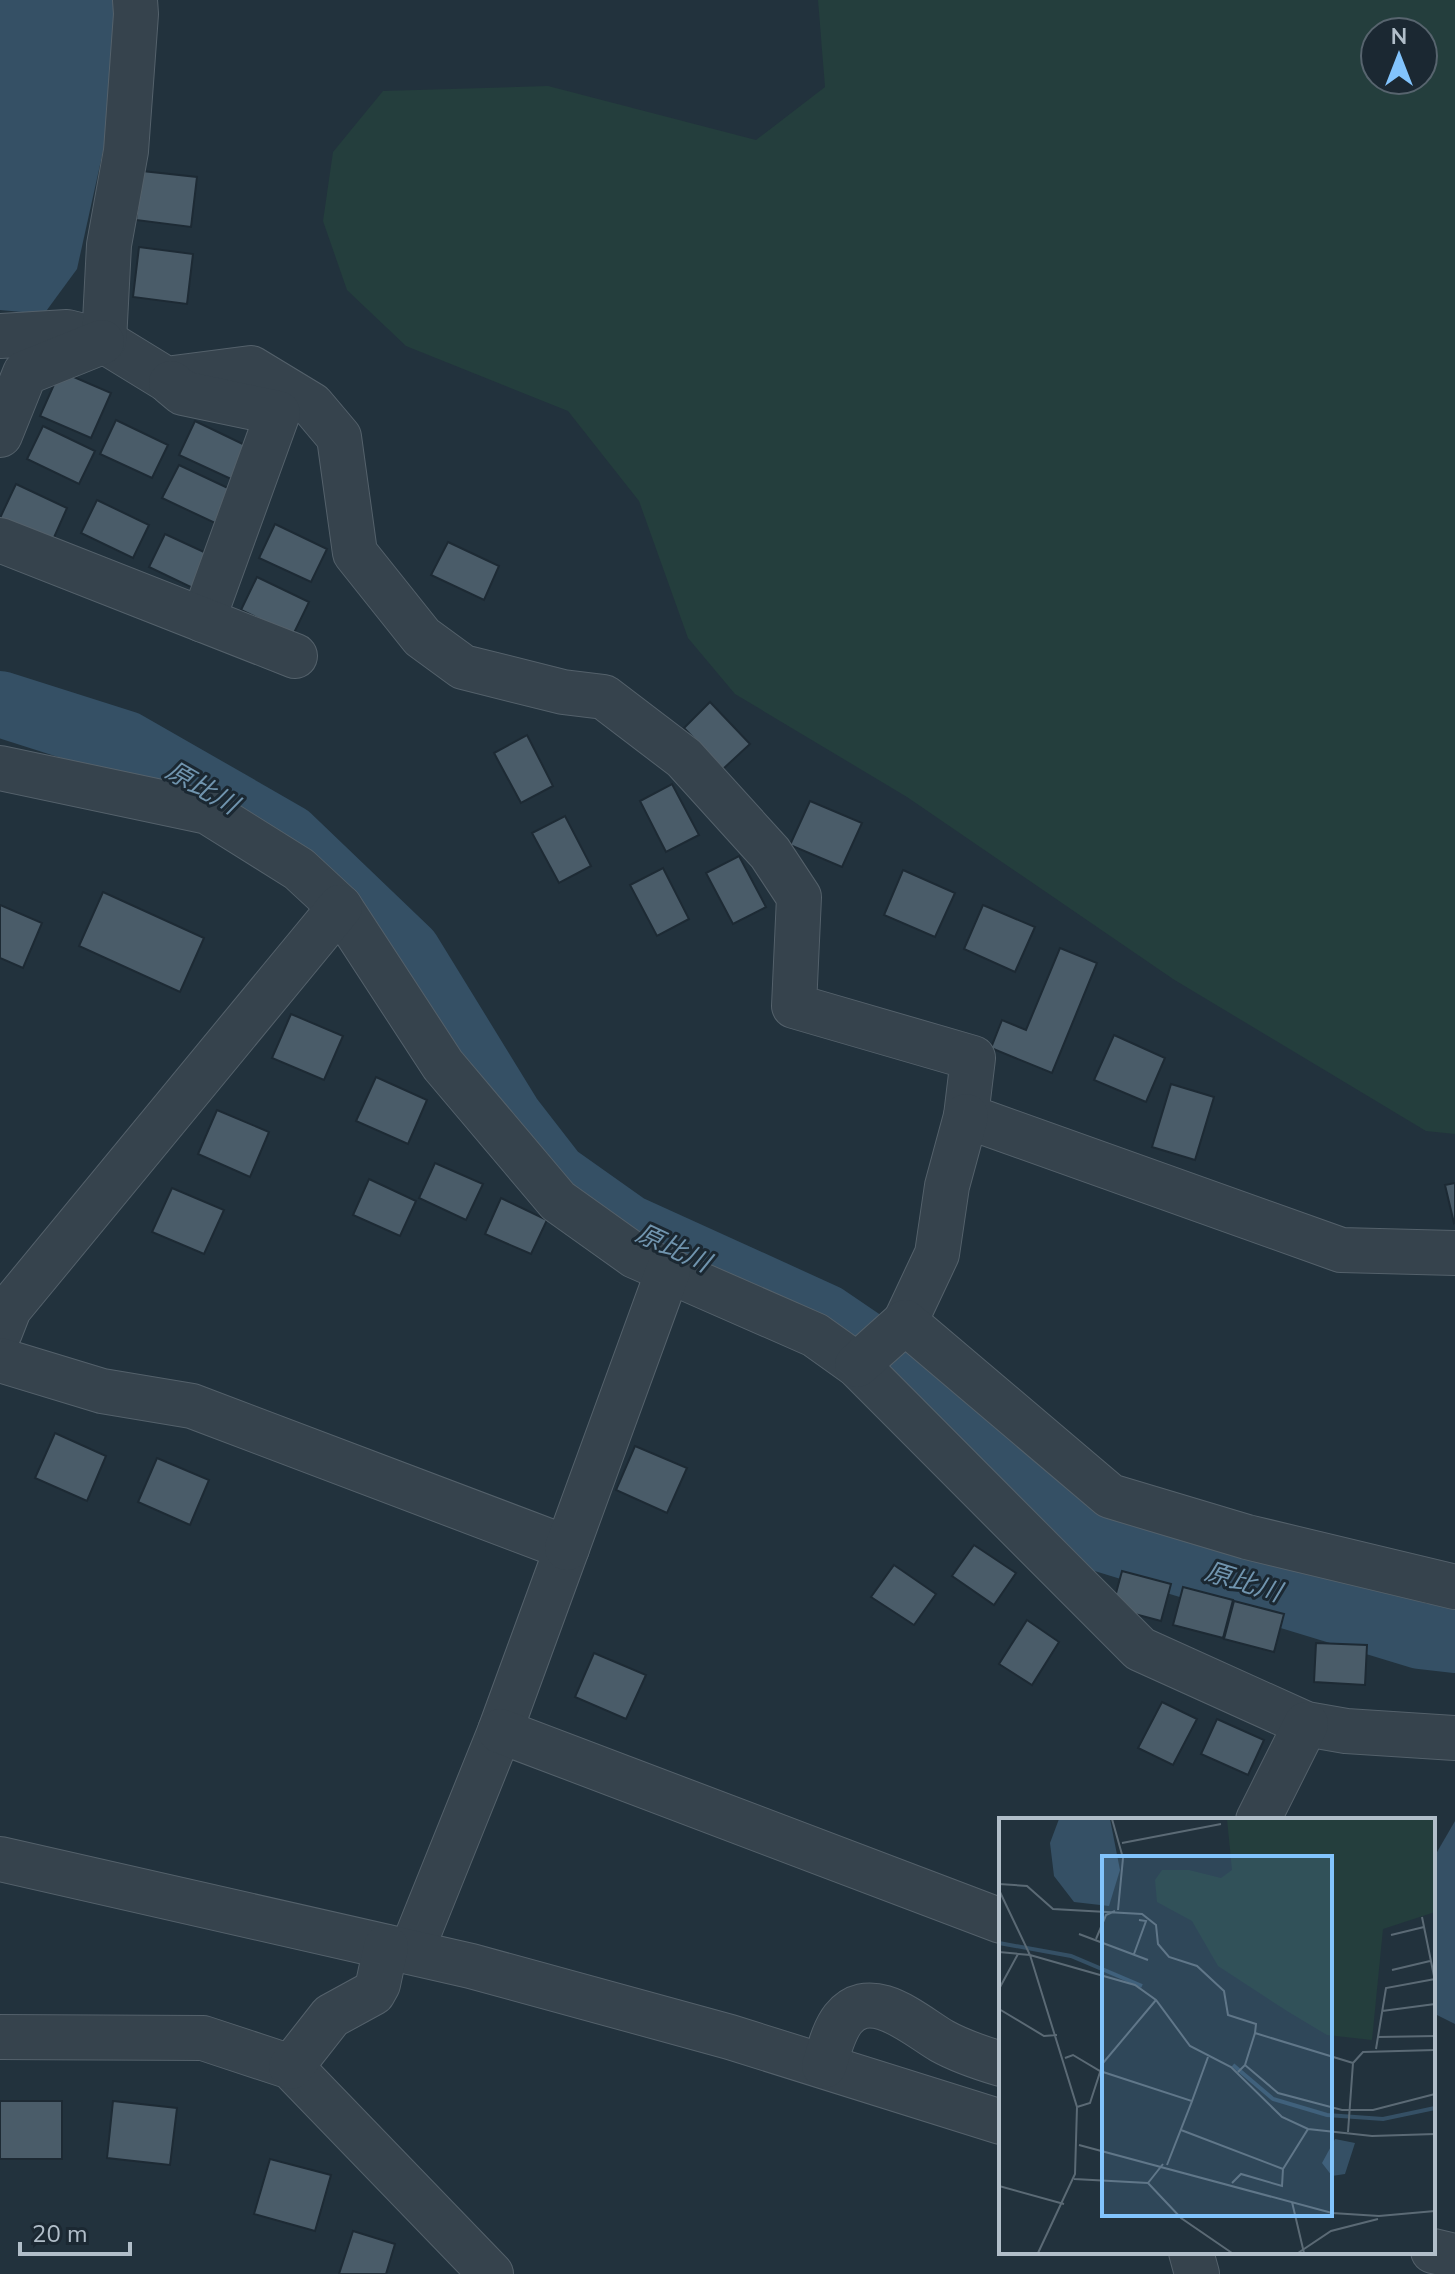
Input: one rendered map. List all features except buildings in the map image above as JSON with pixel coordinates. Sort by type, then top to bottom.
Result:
[{"type":"street","points":[[104,341],[109,245],[126,151],[135,0]]},
{"type":"street","points":[[0,336],[67,332],[104,341],[183,393],[278,413],[203,620]]},
{"type":"street","points":[[0,435],[25,373],[104,341]]},
{"type":"street","points":[[166,379],[251,368],[312,405],[339,437],[355,553],[422,637],[463,667],[563,692],[604,697],[684,758],[770,853],[799,897],[794,1006],[973,1058],[966,1116],[947,1186],[937,1254],[905,1322],[857,1365]]},
{"type":"street","points":[[0,540],[295,656]]},
{"type":"street","points":[[0,768],[208,812],[299,869],[340,907],[443,1065],[558,1201],[635,1256],[815,1335],[857,1365],[1140,1649],[1306,1724],[1346,1731],[1455,1738]]},
{"type":"street","points":[[0,1332],[9,1309],[340,907]]},
{"type":"street","points":[[966,1116],[1341,1250],[1455,1253]]},
{"type":"street","points":[[291,2067],[331,2016],[373,1993],[398,1950],[500,1731],[668,1271]]},
{"type":"street","points":[[905,1322],[1110,1496],[1247,1537],[1455,1587]]},
{"type":"street","points":[[0,1360],[102,1391],[192,1406],[567,1548]]},
{"type":"street","points":[[1259,1818],[1306,1724]]},
{"type":"street","points":[[500,1731],[999,1920]]},
{"type":"street","points":[[0,1859],[398,1950],[730,2037],[999,2121]]},
{"type":"street","points":[[824,2066],[843,2018],[859,2007],[879,2006],[897,2012],[944,2042],[999,2063]]},
{"type":"street","points":[[0,2037],[203,2038],[291,2067],[491,2274]]},
{"type":"street","points":[[1435,2251],[1455,2256]]},
{"type":"street","points":[[1192,2254],[1197,2274]]},
{"type":"green space","points":[[818,0],[1455,0],[1455,1134],[1426,1131],[1173,979],[907,797],[735,694],[688,638],[639,501],[568,411],[406,346],[347,290],[323,221],[333,152],[383,91],[548,86],[756,140],[825,87]]},
{"type":"water","points":[[0,0],[115,0],[117,88],[77,269],[44,314],[0,310]]},
{"type":"water","points":[[1455,1821],[1455,2024],[1435,2014],[1435,1856]]},
{"type":"waterway","name":"原比川","points":[[0,704],[126,744],[288,837],[408,952],[510,1118],[555,1176],[627,1227],[825,1317],[897,1366],[1009,1483],[1083,1533],[1420,1636],[1455,1640]]}]
